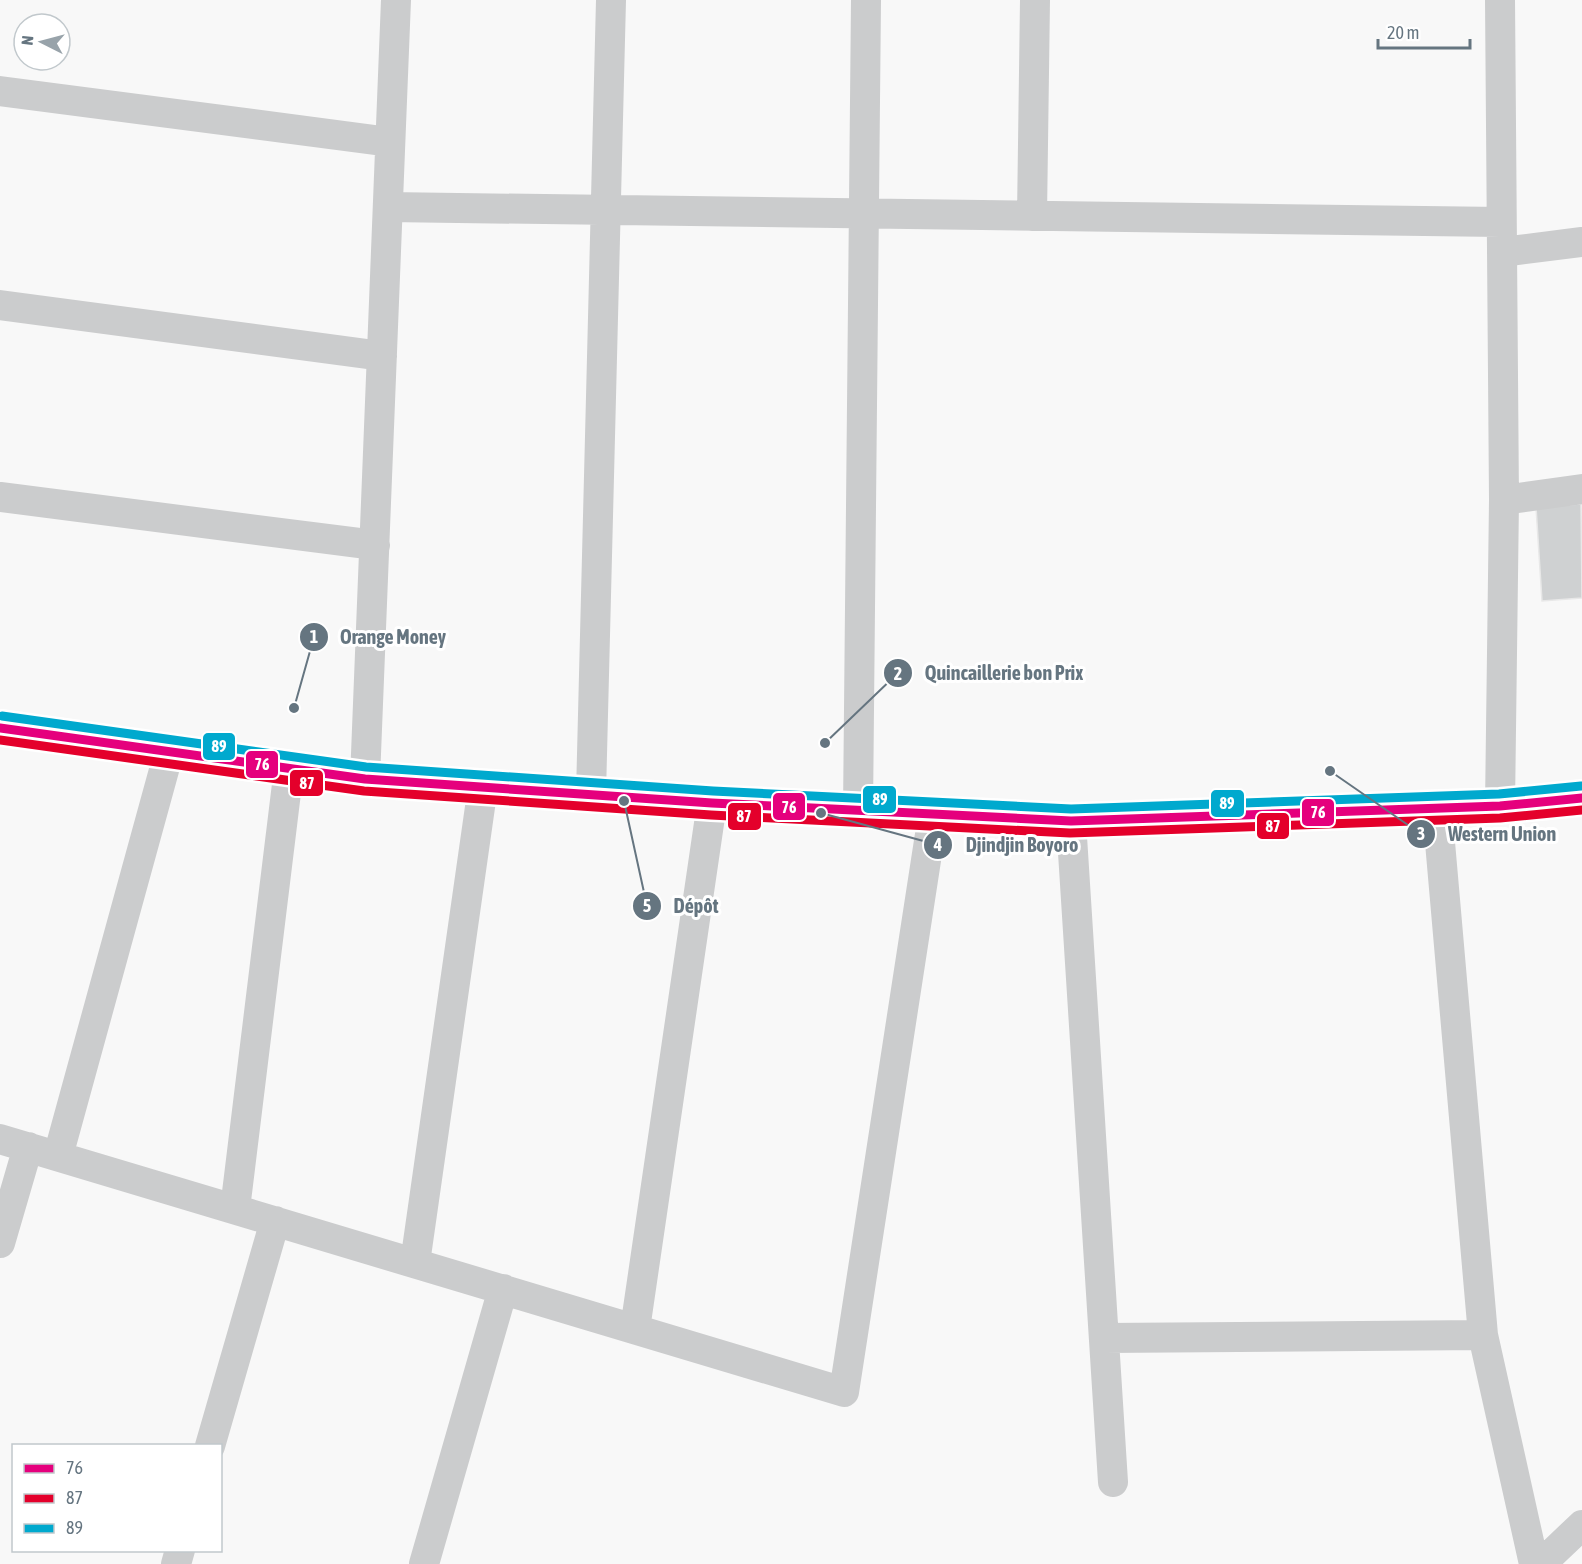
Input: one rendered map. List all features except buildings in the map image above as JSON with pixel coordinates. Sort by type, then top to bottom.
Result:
[{"type":"main road","points":[[0,728],[365,779],[712,803],[933,815],[1071,821],[1500,806],[1582,798]]},
{"type":"street","points":[[365,779],[396,0]]},
{"type":"street","points":[[591,794],[611,0]]},
{"type":"street","points":[[858,811],[866,0]]},
{"type":"street","points":[[1032,216],[1035,0]]},
{"type":"street","points":[[1500,0],[1504,500],[1500,806]]},
{"type":"street","points":[[0,91],[390,142]]},
{"type":"street","points":[[388,207],[1501,222]]},
{"type":"street","points":[[1502,252],[1582,242]]},
{"type":"street","points":[[0,305],[382,356]]},
{"type":"street","points":[[1504,500],[1582,489]]},
{"type":"street","points":[[0,496],[375,545]]},
{"type":"street","points":[[58,1156],[169,752]]},
{"type":"street","points":[[235,1209],[289,768]]},
{"type":"street","points":[[414,1263],[483,786]]},
{"type":"street","points":[[635,1329],[712,803]]},
{"type":"street","points":[[1437,808],[1483,1335],[1534,1564]]},
{"type":"street","points":[[0,1139],[844,1392],[933,815]]},
{"type":"street","points":[[1071,821],[1113,1482]]},
{"type":"street","points":[[0,1243],[28,1147]]},
{"type":"street","points":[[211,1444],[275,1221]]},
{"type":"street","points":[[424,1564],[503,1289]]},
{"type":"street","points":[[1104,1338],[1483,1335]]},
{"type":"street","points":[[1541,1564],[1582,1525]]},
{"type":"transit line","name":"89","points":[[2,716],[366,767],[713,791],[1071,809],[1499,794],[1581,786]]},
{"type":"transit line","name":"76","points":[[0,728],[365,779],[712,803],[1071,821],[1500,806],[1582,798]]},
{"type":"transit line","name":"87","points":[[0,740],[364,791],[711,815],[1070,833],[1500,818],[1582,810]]},
{"type":"place","name":"Orange Money","points":[[294,708]]},
{"type":"place","name":"Quincaillerie bon Prix","points":[[825,743]]},
{"type":"place","name":"Western Union","points":[[1330,771]]},
{"type":"place","name":"Dépôt","points":[[624,801]]},
{"type":"place","name":"Djindjin Boyoro","points":[[821,813]]}]
